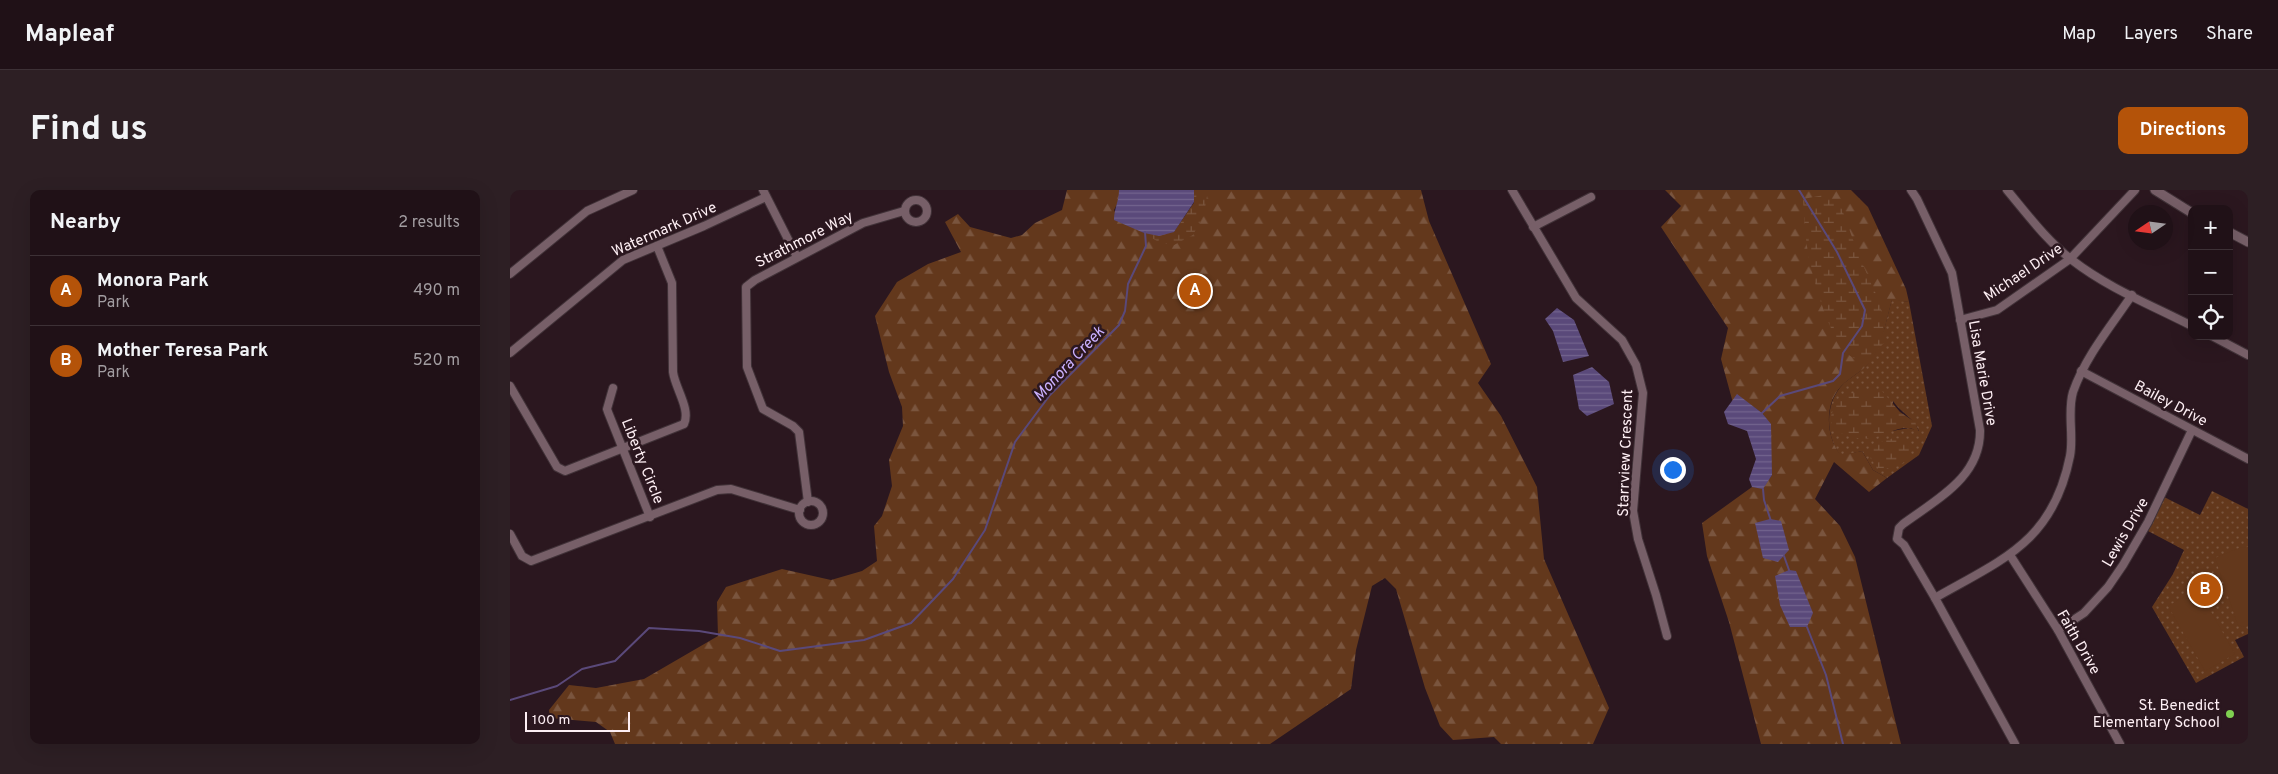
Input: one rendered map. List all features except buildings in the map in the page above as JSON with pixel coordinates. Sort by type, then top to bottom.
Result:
[{"type":"street","points":[[510,274],[588,211],[633,190]]},
{"type":"street","name":"Starrview Crescent","points":[[1512,190],[1576,298],[1622,340],[1636,365],[1644,393],[1633,511],[1638,539],[1667,636]]},
{"type":"street","name":"Lisa Marie Drive","points":[[1911,190],[1952,272],[1980,430],[1980,444],[1976,459],[1950,489],[1899,528],[1897,539],[1904,545],[1935,598],[2015,744]]},
{"type":"street","points":[[2007,190],[2032,220],[2070,259],[2103,282],[2188,324]]},
{"type":"street","name":"Michael Drive","points":[[1960,320],[1997,310],[2070,259],[2135,190]]},
{"type":"street","points":[[2155,190],[2188,211]]},
{"type":"street","points":[[764,194],[797,257]]},
{"type":"street","name":"Watermark Drive","points":[[510,352],[622,260],[657,246],[764,194]]},
{"type":"street","points":[[1533,226],[1591,197]]},
{"type":"street","name":"Strathmore Way","points":[[808,502],[799,432],[793,426],[761,407],[747,359],[746,287],[750,282],[863,223],[904,211]]},
{"type":"street","points":[[2233,234],[2248,242]]},
{"type":"street","points":[[510,386],[560,470],[566,471],[681,426],[686,419],[674,372],[672,284],[657,246]]},
{"type":"street","points":[[1935,598],[2010,555],[2032,536],[2058,499],[2070,455],[2072,395],[2081,371],[2132,295]]},
{"type":"street","points":[[2220,340],[2248,355]]},
{"type":"street","name":"Bailey Drive","points":[[2081,371],[2248,459]]},
{"type":"street","name":"Liberty Circle","points":[[613,388],[607,408],[650,517]]},
{"type":"street","name":"Lewis Drive","points":[[2058,630],[2084,613],[2108,587],[2123,565],[2148,522],[2192,430]]},
{"type":"street","points":[[510,534],[524,558],[534,561],[726,488],[800,510]]},
{"type":"street","points":[[808,502],[816,502],[822,507],[823,515],[820,522],[813,525],[806,524],[801,518],[800,510],[808,502]]},
{"type":"street","name":"Faith Drive","points":[[2010,555],[2058,630],[2120,744]]},
{"type":"green space","points":[[1067,190],[1119,190],[1119,200],[1114,210],[1121,223],[1134,227],[1144,233],[1174,232],[1194,203],[1194,190],[1421,190],[1429,221],[1491,364],[1478,383],[1501,416],[1537,487],[1544,559],[1609,708],[1593,744],[1501,744],[1494,737],[1453,740],[1440,726],[1425,688],[1396,589],[1385,578],[1372,586],[1356,650],[1351,689],[1270,744],[615,744],[610,732],[596,722],[550,718],[549,710],[569,685],[596,688],[644,679],[718,636],[717,602],[726,587],[782,569],[831,580],[862,571],[877,561],[874,526],[882,516],[892,486],[889,460],[903,426],[902,407],[889,372],[875,316],[897,282],[928,264],[961,252],[945,222],[958,214],[970,227],[1011,238],[1022,235],[1035,223],[1062,210]]},
{"type":"green space","points":[[1194,190],[1208,190],[1204,214],[1193,235],[1174,245],[1160,243],[1144,233],[1159,236],[1174,232],[1194,203]]},
{"type":"green space","points":[[1665,190],[1851,190],[1868,207],[1906,289],[1909,302],[1892,300],[1878,348],[1870,362],[1838,390],[1829,415],[1830,433],[1836,449],[1841,455],[1862,451],[1873,470],[1887,478],[1869,492],[1834,462],[1815,499],[1840,526],[1855,557],[1901,744],[1761,744],[1729,622],[1707,556],[1702,523],[1752,487],[1763,488],[1772,475],[1768,421],[1762,413],[1737,395],[1733,403],[1721,359],[1728,328],[1661,227],[1681,206]]},
{"type":"green space","points":[[1824,195],[1840,204],[1859,256],[1880,303],[1885,342],[1865,359],[1857,359],[1848,354],[1839,343],[1825,312],[1810,264],[1803,199]]},
{"type":"green space","points":[[1892,299],[1909,302],[1932,426],[1919,455],[1887,478],[1873,470],[1862,451],[1841,456],[1830,433],[1829,416],[1833,399],[1840,387],[1867,365],[1874,354],[1881,339]],"holes":[[[1893,401],[1917,426],[1919,431],[1909,428],[1892,431]]]},
{"type":"green space","points":[[1861,390],[1882,391],[1900,412],[1915,422],[1919,432],[1910,428],[1904,428],[1864,439],[1840,433],[1831,422],[1831,415],[1843,398]]},
{"type":"green space","points":[[1894,438],[1907,440],[1911,455],[1909,461],[1890,468],[1878,469],[1869,456],[1869,448],[1873,444]]},
{"type":"green space","points":[[2212,491],[2248,509],[2248,634],[2235,640],[2244,657],[2196,683],[2152,607],[2173,574],[2184,550],[2148,531],[2164,497],[2200,515]]},
{"type":"green space","points":[[2248,547],[2248,624],[2244,627],[2238,625],[2215,558],[2239,548]]},
{"type":"green space","points":[[2198,589],[2235,654],[2205,671],[2168,606]]},
{"type":"shaded area","points":[[1119,190],[1194,190],[1194,202],[1174,232],[1159,236],[1144,233],[1114,220]]},
{"type":"shaded area","points":[[1557,308],[1574,320],[1589,356],[1563,362],[1553,331],[1545,319]]},
{"type":"shaded area","points":[[1592,367],[1609,382],[1614,404],[1587,416],[1579,409],[1573,375]]},
{"type":"shaded area","points":[[1737,394],[1762,413],[1771,424],[1772,475],[1763,489],[1752,487],[1749,479],[1756,459],[1747,431],[1728,424],[1724,412]]},
{"type":"shaded area","points":[[1770,519],[1781,521],[1789,550],[1778,562],[1763,558],[1755,523]]},
{"type":"shaded area","points":[[1789,570],[1796,571],[1813,613],[1807,627],[1790,627],[1780,605],[1775,576]]},
{"type":"waterway","points":[[1762,413],[1780,396],[1833,381],[1840,374],[1843,353],[1862,326],[1865,310],[1837,252],[1799,190]]},
{"type":"waterway","name":"Monora Creek","points":[[510,700],[557,686],[582,669],[615,661],[649,628],[699,631],[740,638],[780,651],[864,640],[911,623],[953,579],[985,530],[1015,442],[1050,395],[1119,325],[1125,311],[1128,284],[1146,246],[1145,232]]},
{"type":"waterway","points":[[1763,489],[1764,500],[1771,521]]},
{"type":"waterway","points":[[1784,556],[1789,570]]},
{"type":"waterway","points":[[1807,627],[1826,675],[1843,744]]},
{"type":"place","name":"Monora Park","points":[[1195,291]]},
{"type":"place","name":"Mother Teresa Park","points":[[2205,590]]},
{"type":"place","name":"St. Benedict Elementary School","points":[[2230,714]]}]
